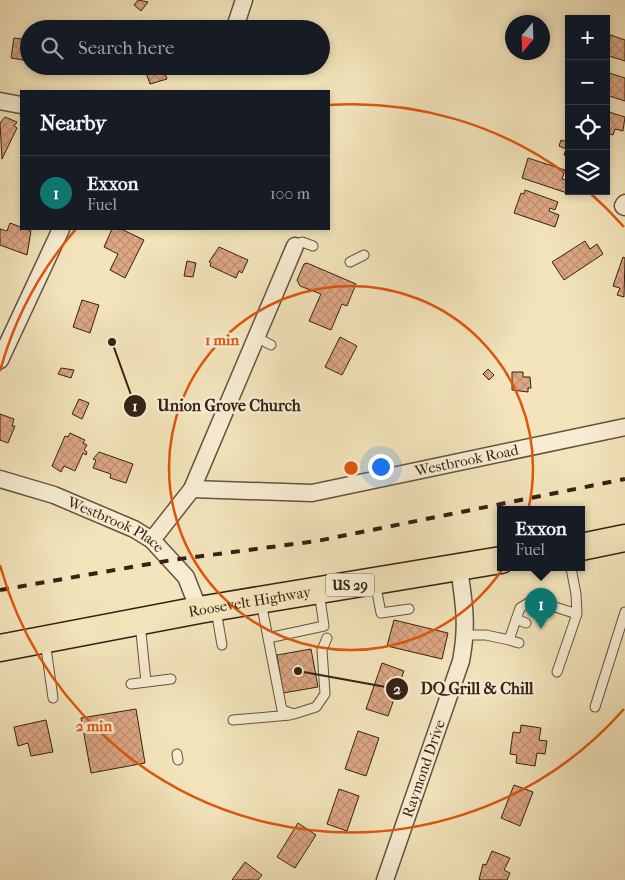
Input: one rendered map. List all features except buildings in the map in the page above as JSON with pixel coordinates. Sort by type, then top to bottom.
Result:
[{"type":"main road","points":[[585,546],[625,538]]},
{"type":"main road","name":"Roosevelt Highway","points":[[0,648],[208,608],[497,561]]},
{"type":"street","points":[[238,20],[244,0]]},
{"type":"street","points":[[0,101],[20,105]]},
{"type":"street","points":[[0,360],[61,230]]},
{"type":"street","points":[[152,540],[192,489],[295,246]]},
{"type":"street","name":"Westbrook Road","points":[[192,489],[312,493],[625,427]]},
{"type":"street","name":"Westbrook Place","points":[[0,478],[54,495],[134,529],[152,540],[186,577],[208,608]]},
{"type":"street","name":"Raymond Drive","points":[[385,880],[461,661],[466,635],[459,568]]},
{"type":"lane","points":[[295,246],[302,242],[312,246]]},
{"type":"lane","points":[[350,262],[364,255]]},
{"type":"lane","points":[[256,337],[272,345]]},
{"type":"lane","points":[[557,672],[559,657],[576,614],[576,594],[572,571]]},
{"type":"lane","points":[[375,581],[381,613],[409,609]]},
{"type":"lane","points":[[268,638],[324,626],[319,590]]},
{"type":"lane","points":[[261,600],[282,710],[294,714]]},
{"type":"lane","points":[[509,640],[520,608],[533,600],[576,614]]},
{"type":"lane","points":[[208,608],[222,645]]},
{"type":"lane","points":[[595,707],[625,612]]},
{"type":"lane","points":[[516,619],[526,623]]},
{"type":"lane","points":[[140,622],[146,682]]},
{"type":"lane","points":[[466,635],[486,635],[519,643]]},
{"type":"lane","points":[[45,638],[53,698]]},
{"type":"lane","points":[[233,720],[294,714],[316,707],[325,694],[322,656],[327,638]]},
{"type":"lane","points":[[131,684],[171,678]]},
{"type":"railway","points":[[0,590],[172,560],[317,541],[625,479]]},
{"type":"place","name":"Union Grove Church","points":[[112,342]]},
{"type":"place","name":"Exxon","points":[[541,629]]},
{"type":"place","name":"DQ Grill & Chill","points":[[298,671]]}]
